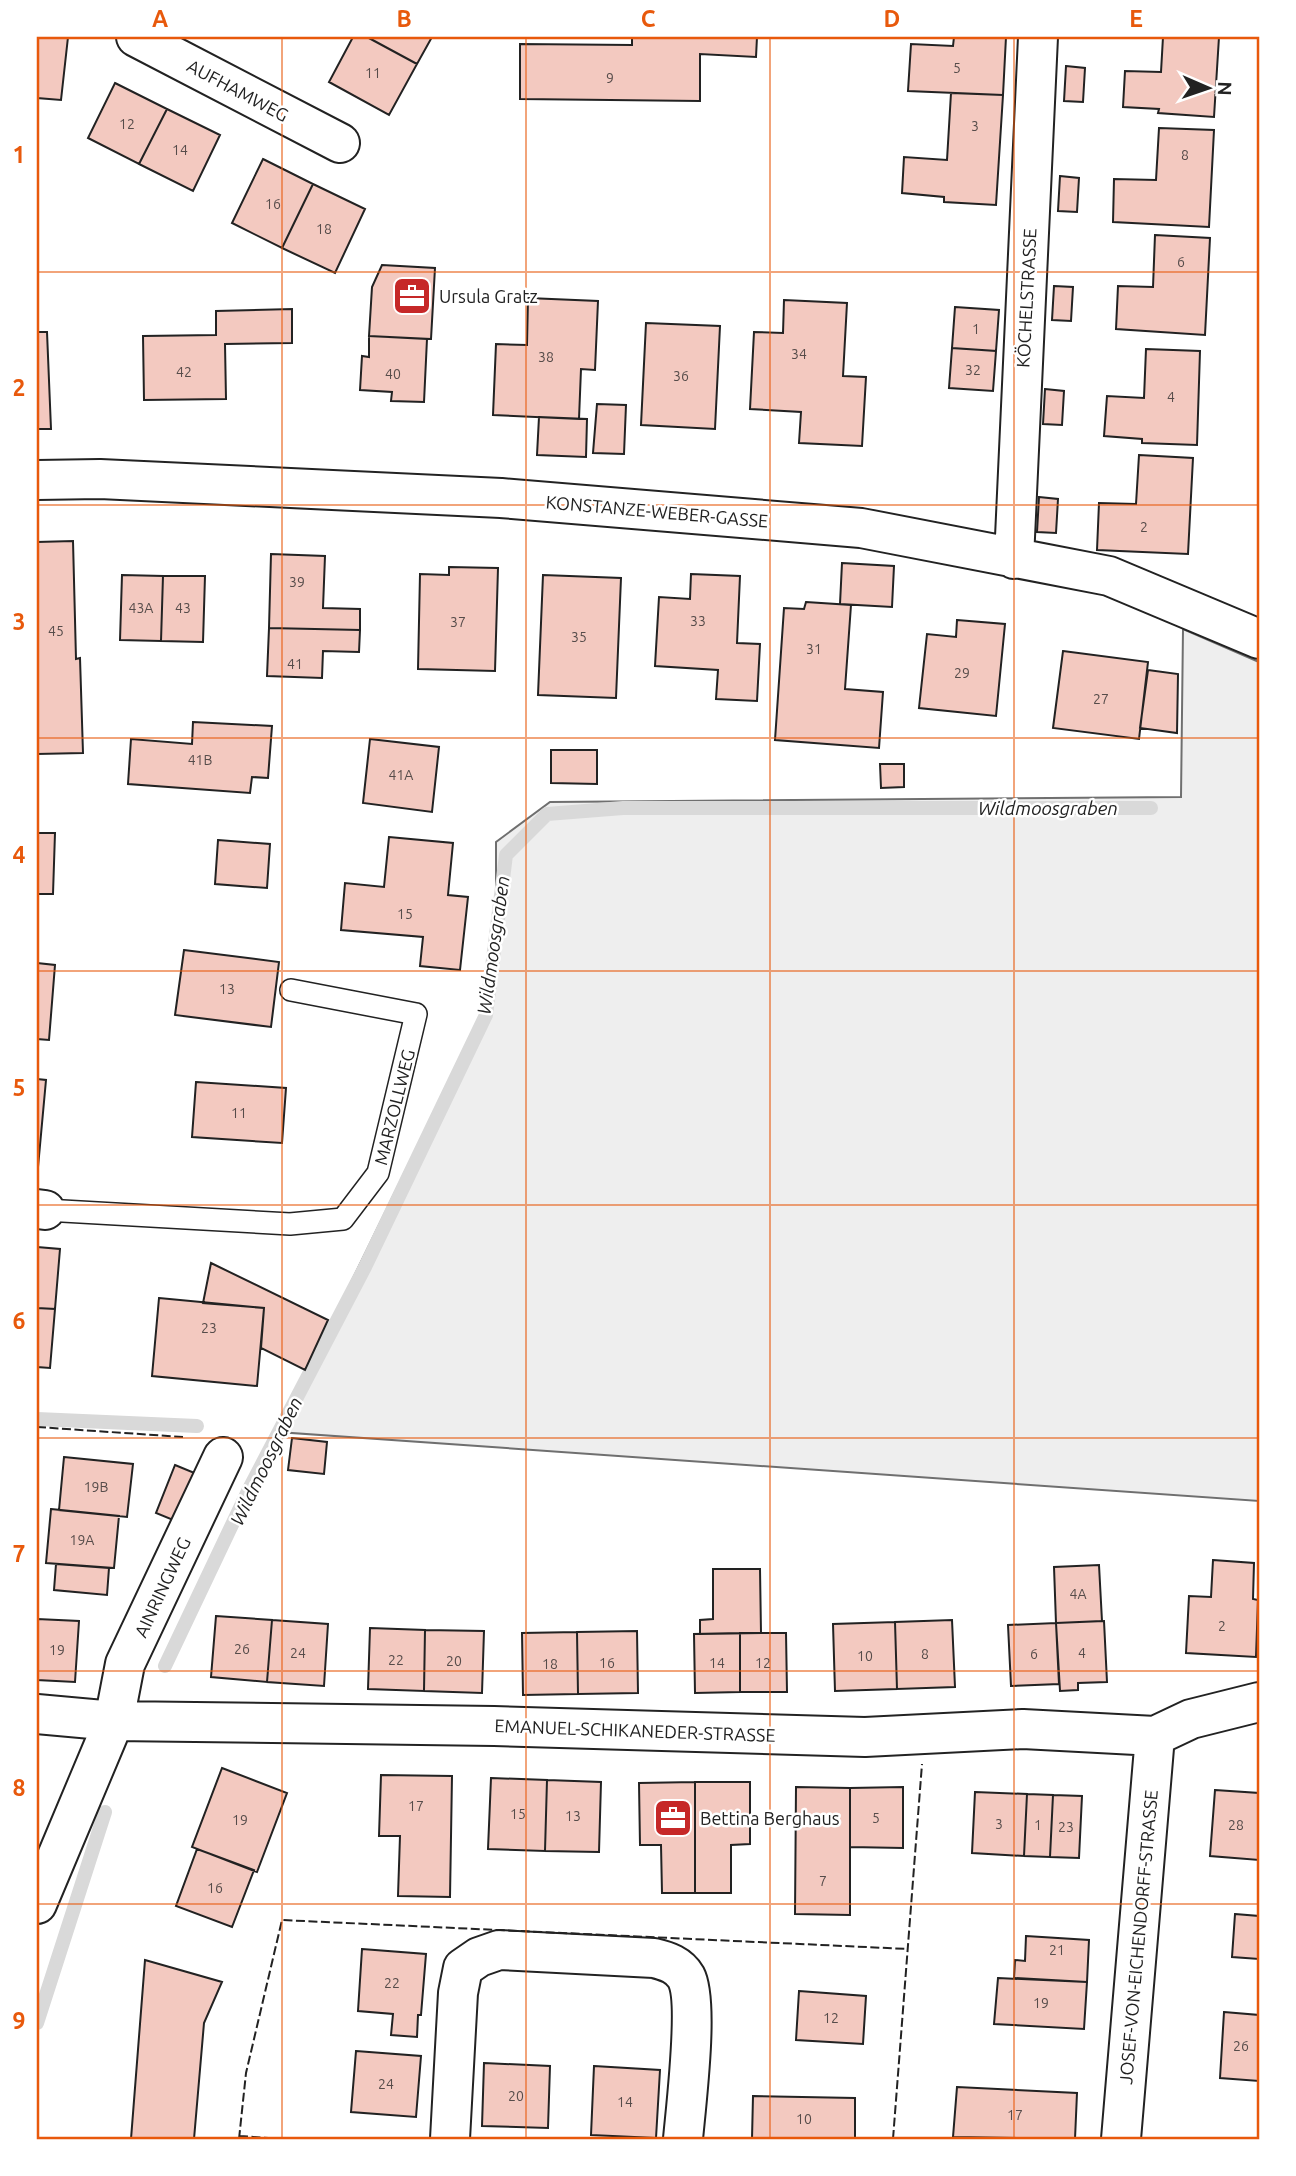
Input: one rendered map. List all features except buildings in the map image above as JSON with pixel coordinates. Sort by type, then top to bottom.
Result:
[{"type":"street","name":"AUFHAMWEG","points":[[136,37],[340,143]]},
{"type":"street","name":"KÖCHELSTRASSE","points":[[1014,559],[1038,37]]},
{"type":"street","name":"KONSTANZE-WEBER-GASSE","points":[[37,480],[100,480],[501,498],[861,528],[1109,576],[1259,639]]},
{"type":"street","name":"AINRINGWEG","points":[[37,1904],[114,1721],[125,1664],[223,1457]]},
{"type":"street","points":[[1155,1735],[1191,1719],[1259,1702]]},
{"type":"street","points":[[37,1714],[114,1721]]},
{"type":"street","name":"EMANUEL-SCHIKANEDER-STRASSE","points":[[114,1721],[494,1726],[865,1737],[1023,1729],[1155,1735]]},
{"type":"street","name":"JOSEF-VON-EICHENDORFF-STRASSE","points":[[1121,2139],[1155,1735]]},
{"type":"street","points":[[450,2139],[458,1993],[463,1968],[479,1957],[499,1950],[654,1958],[672,1963],[685,1976],[692,2000],[683,2139]]},
{"type":"lane","name":"MARZOLLWEG","points":[[41,1209],[290,1224],[343,1219],[378,1173],[416,1014],[291,990]]},
{"type":"shaded area","points":[[1183,629],[1259,662],[1259,1501],[278,1432],[496,985],[496,842],[550,802],[1181,797]]},
{"type":"waterway","name":"Wildmoosgraben","points":[[165,1666],[249,1489],[365,1267],[486,1015],[506,855],[547,814],[623,808],[1151,808]]},
{"type":"waterway","name":"Wildmoosgraben","points":[[37,1419],[197,1426]]},
{"type":"waterway","name":"Wildmoosgraben","points":[[37,2023],[105,1812]]},
{"type":"fence","points":[[37,1427],[183,1437]]},
{"type":"fence","points":[[893,2139],[922,1764]]},
{"type":"fence","points":[[239,2139],[246,2073],[282,1920],[908,1949]]},
{"type":"fence","points":[[239,2136],[283,2139]]},
{"type":"place","name":"Ursula Gratz","points":[[412,296]]},
{"type":"place","name":"Bettina Berghaus","points":[[673,1818]]}]
